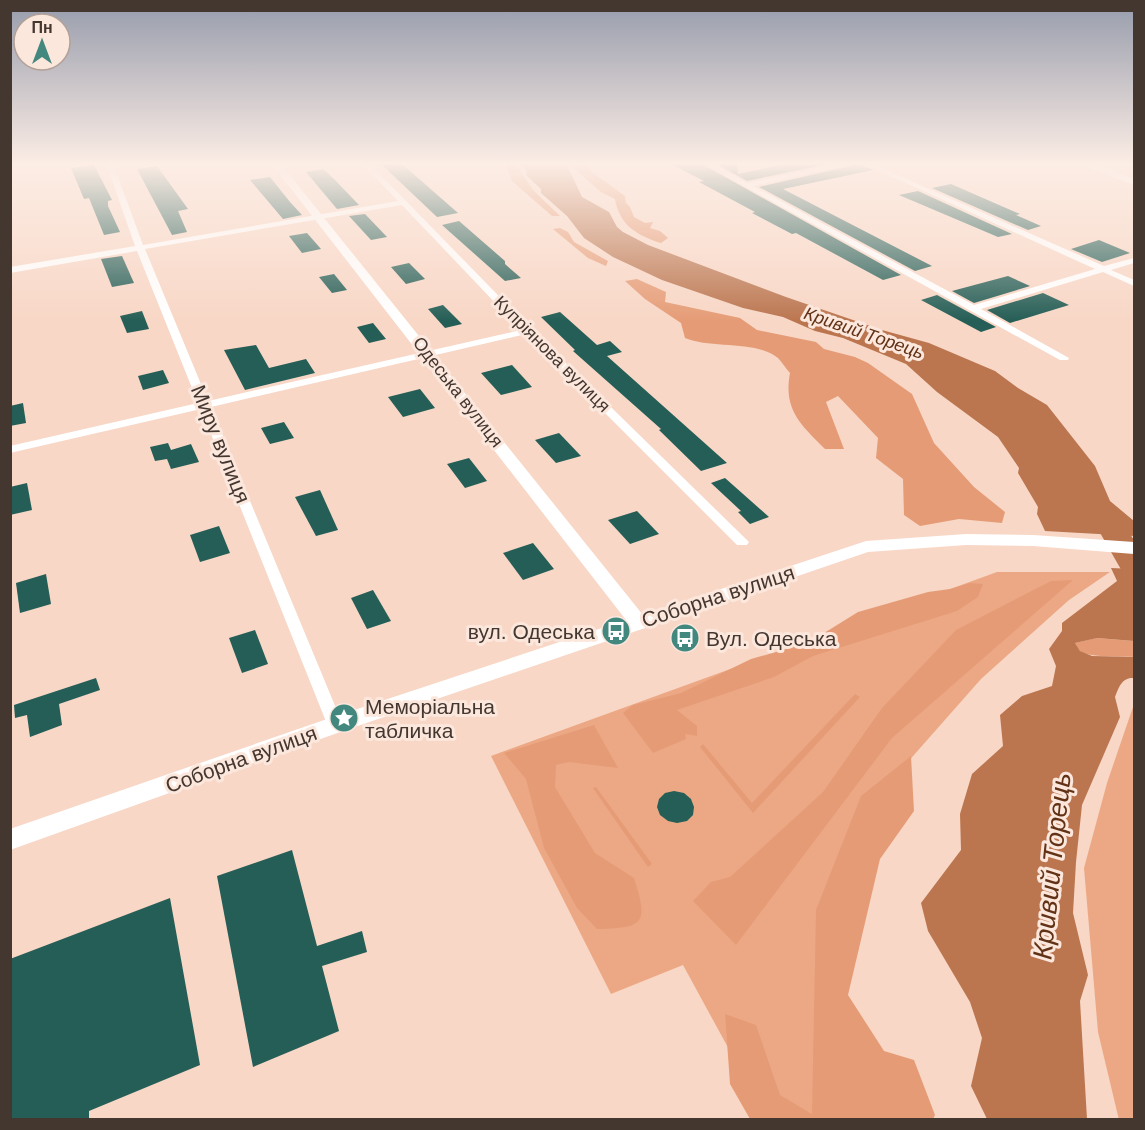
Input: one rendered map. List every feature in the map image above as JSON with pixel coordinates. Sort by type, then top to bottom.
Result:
[{"type":"street","name":"Миру вулиця","points":[[128,216],[334,725]]},
{"type":"street","points":[[10,270],[331,216]]},
{"type":"street","name":"Купріянова вулиця","points":[[415,216],[742,542]]},
{"type":"street","points":[[804,216],[1064,358]]},
{"type":"street","points":[[983,216],[1134,284]]},
{"type":"street","name":"Одеська вулиця","points":[[318,218],[638,622]]},
{"type":"street","points":[[974,308],[1134,260]]},
{"type":"street","points":[[10,450],[528,331]]},
{"type":"street","name":"Соборна вулиця","points":[[10,840],[334,725],[866,547],[939,539],[1026,540],[1134,548]]},
{"type":"shaded area","points":[[621,216],[633,216],[645,223],[653,222],[650,228],[660,231],[668,238],[661,243],[645,237],[625,223]]},
{"type":"shaded area","points":[[560,228],[568,232],[574,242],[608,261],[606,266],[588,258],[553,229]]},
{"type":"shaded area","points":[[637,279],[666,292],[665,302],[740,318],[757,330],[816,342],[824,349],[868,363],[912,394],[934,443],[974,487],[1005,512],[1002,523],[959,519],[920,526],[904,515],[903,479],[876,458],[878,438],[838,396],[826,402],[844,449],[825,449],[796,416],[789,397],[790,373],[778,358],[758,349],[685,338],[681,323],[645,299],[625,281]]},
{"type":"shaded area","points":[[997,572],[1110,572],[1069,600],[981,679],[891,781],[825,927],[846,1119],[767,1119],[683,965],[611,994],[491,756]]},
{"type":"shaded area","points":[[1073,580],[892,738],[736,945],[693,901],[711,882],[730,877],[823,792],[882,708],[956,630],[1051,581]]},
{"type":"shaded area","points":[[970,583],[983,584],[978,597],[957,611],[813,656],[774,677],[677,710],[697,726],[697,736],[685,734],[686,739],[653,753],[623,713],[633,705],[681,693],[751,659],[808,643],[858,612],[928,592]]},
{"type":"shaded area","points":[[1096,638],[1134,641],[1134,657],[1090,655],[1080,651],[1075,643]]},
{"type":"shaded area","points":[[855,694],[860,697],[753,813],[700,747],[703,744],[752,803]]},
{"type":"shaded area","points":[[1134,704],[1134,1119],[1119,1120],[1098,1032],[1084,868],[1107,783]]},
{"type":"shaded area","points":[[594,725],[618,768],[569,762],[556,765],[555,787],[595,853],[634,878],[639,893],[641,914],[639,920],[633,925],[625,927],[597,929],[577,908],[544,848],[526,779],[504,753]]},
{"type":"shaded area","points":[[911,756],[914,811],[880,859],[848,995],[884,1051],[914,1060],[935,1115],[933,1119],[750,1119],[730,1084],[725,1014],[756,1025],[780,1095],[812,1114],[816,910],[861,796]]},
{"type":"shaded area","points":[[596,787],[652,864],[648,867],[593,788]]},
{"type":"water","points":[[567,216],[611,216],[617,227],[623,232],[648,245],[786,297],[882,330],[929,343],[995,371],[1047,405],[1095,466],[1110,501],[1134,521],[1134,536],[1045,531],[1037,514],[1038,507],[1018,473],[1019,468],[998,437],[937,392],[906,364],[783,317],[743,308],[662,280],[613,257],[584,238]]},
{"type":"water","points":[[1111,568],[1134,569],[1134,641],[1097,638],[1075,643],[1080,651],[1092,656],[1134,657],[1134,678],[1124,681],[1116,693],[1120,717],[1082,805],[1076,862],[1073,913],[1088,975],[1080,1001],[1087,1119],[987,1119],[971,1086],[982,1038],[970,1002],[928,931],[921,903],[961,850],[960,814],[972,774],[1003,746],[1000,715],[1022,696],[1052,686],[1056,666],[1049,649],[1062,631],[1062,623],[1117,581]]},
{"type":"building","points":[[96,216],[112,216],[120,232],[104,235]]},
{"type":"building","points":[[162,216],[180,216],[187,232],[172,235]]},
{"type":"building","points":[[280,216],[299,216],[283,219]]},
{"type":"building","points":[[349,216],[367,216],[387,237],[371,240]]},
{"type":"building","points":[[757,216],[795,216],[901,275],[883,280],[796,233],[792,234]]},
{"type":"building","points":[[812,216],[835,216],[932,266],[915,271]]},
{"type":"building","points":[[948,216],[972,216],[1012,234],[998,237]]},
{"type":"building","points":[[995,216],[1018,216],[1041,226],[1028,230]]},
{"type":"building","points":[[459,221],[521,278],[505,281],[442,225]]},
{"type":"building","points":[[307,233],[321,249],[302,253],[289,236]]},
{"type":"building","points":[[1099,240],[1130,253],[1102,262],[1071,249]]},
{"type":"building","points":[[122,256],[134,283],[112,287],[101,259]]},
{"type":"building","points":[[409,263],[425,279],[406,284],[391,267]]},
{"type":"building","points":[[334,274],[347,290],[332,293],[319,277]]},
{"type":"building","points":[[1008,276],[1030,286],[974,303],[952,291]]},
{"type":"building","points":[[1043,293],[1069,305],[1010,323],[987,310]]},
{"type":"building","points":[[937,295],[996,327],[981,332],[921,300]]},
{"type":"building","points":[[443,305],[462,324],[445,328],[428,309]]},
{"type":"building","points":[[142,311],[149,329],[127,333],[120,316]]},
{"type":"building","points":[[560,312],[597,345],[610,341],[622,352],[607,356],[727,463],[701,471],[659,430],[661,429],[573,351],[575,350],[541,317]]},
{"type":"building","points":[[373,323],[386,339],[369,343],[357,327]]},
{"type":"building","points":[[256,345],[269,368],[306,359],[315,373],[245,390],[224,350]]},
{"type":"building","points":[[512,365],[532,387],[501,395],[481,373]]},
{"type":"building","points":[[163,370],[169,383],[143,390],[138,376]]},
{"type":"building","points":[[420,389],[435,408],[403,417],[388,397]]},
{"type":"building","points":[[23,403],[26,423],[10,426],[10,406]]},
{"type":"building","points":[[284,422],[294,438],[270,444],[261,428]]},
{"type":"building","points":[[559,433],[581,456],[556,463],[535,440]]},
{"type":"building","points":[[168,443],[171,450],[191,444],[199,462],[171,469],[167,459],[155,461],[150,447]]},
{"type":"building","points":[[469,458],[487,481],[465,488],[447,464]]},
{"type":"building","points":[[725,478],[769,517],[750,524],[738,512],[741,511],[711,483]]},
{"type":"building","points":[[27,483],[32,510],[10,515],[10,487]]},
{"type":"building","points":[[320,490],[338,530],[316,536],[295,497]]},
{"type":"building","points":[[637,511],[659,534],[630,544],[608,520]]},
{"type":"building","points":[[219,526],[230,553],[200,562],[190,535]]},
{"type":"building","points":[[533,543],[554,569],[523,580],[503,553]]},
{"type":"building","points":[[46,574],[51,604],[20,613],[16,583]]},
{"type":"building","points":[[373,590],[391,621],[367,629],[351,598]]},
{"type":"building","points":[[255,630],[268,664],[242,673],[229,638]]},
{"type":"building","points":[[96,678],[100,690],[59,704],[62,725],[30,737],[27,715],[15,718],[14,705]]},
{"type":"building","points":[[674,791],[684,793],[691,799],[694,807],[693,815],[687,821],[677,823],[668,821],[660,815],[657,807],[659,799],[665,793]]},
{"type":"building","points":[[292,850],[317,946],[362,931],[367,952],[322,966],[339,1031],[253,1067],[217,876]]},
{"type":"building","points":[[170,898],[200,1065],[89,1111],[89,1119],[10,1119],[10,959]]},
{"type":"waterway","name":"Кривий Торець","points":[[1093,501],[1109,522],[1134,566]]},
{"type":"place","name":"вул. Одеська","points":[[616,631]]},
{"type":"place","name":"Вул. Одеська","points":[[685,638]]},
{"type":"place","name":"Меморіальна табличка","points":[[344,718]]}]
